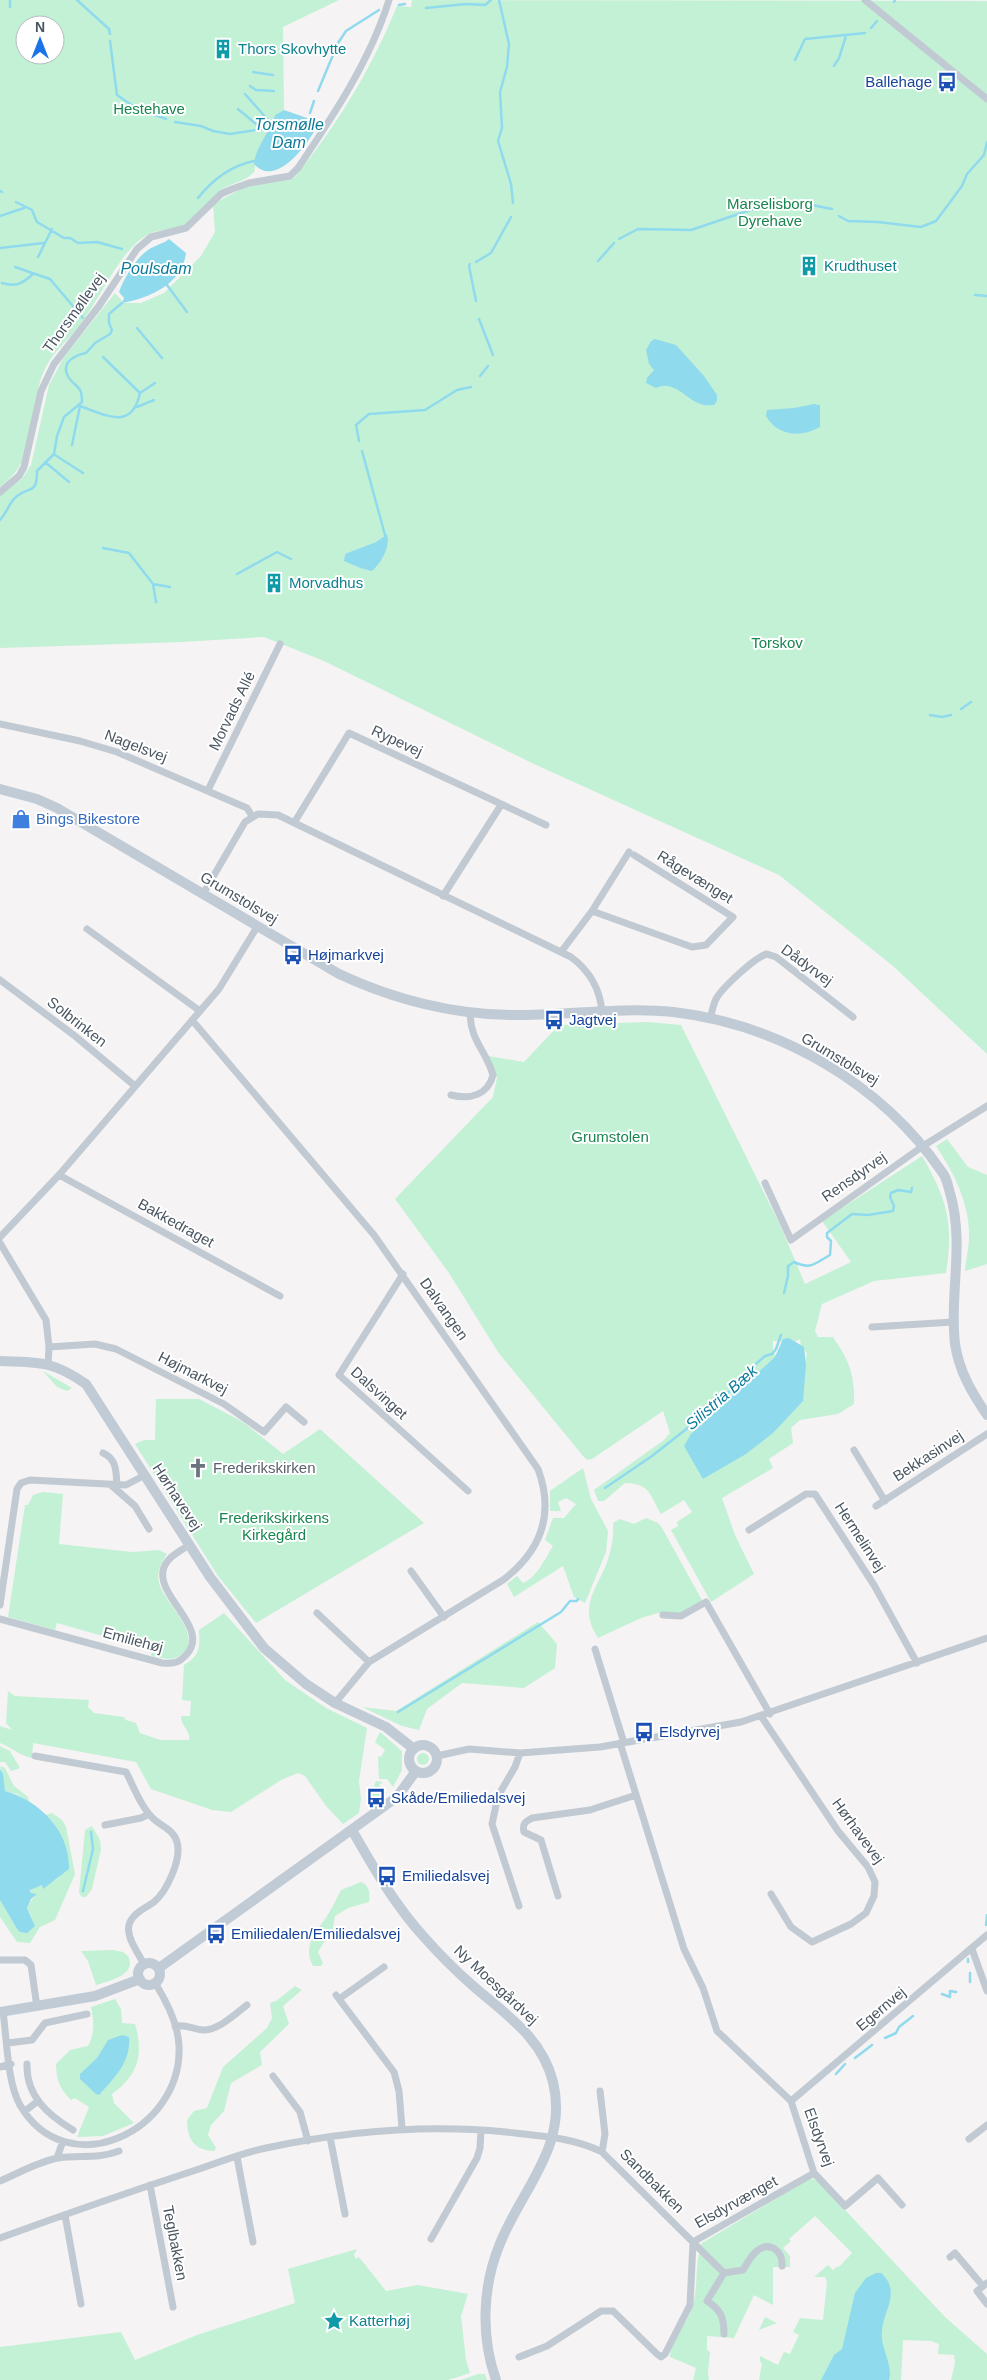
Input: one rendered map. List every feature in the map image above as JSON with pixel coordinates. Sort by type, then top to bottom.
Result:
[{"type":"street","name":"Thorsmøllevej","points":[[0,492],[19,476],[24,467],[41,391],[54,364],[99,306],[137,250],[161,233],[186,228],[221,194],[249,183],[290,176],[348,90],[380,26],[389,0]]},
{"type":"street","points":[[865,0],[987,99]]},
{"type":"street","name":"Morvads Allé","points":[[208,790],[280,644]]},
{"type":"street","name":"Nagelsvej","points":[[0,724],[101,746],[247,808],[252,816]]},
{"type":"street","name":"Rypevej","points":[[294,823],[350,733],[546,825]]},
{"type":"street","name":"Grumstolsvej","points":[[0,789],[37,799],[57,808],[339,974],[406,1001],[470,1012],[514,1015],[672,1012],[710,1018],[789,1045],[862,1087],[895,1114],[945,1175],[956,1214],[958,1257],[953,1322],[956,1347],[962,1372],[971,1392],[987,1415]]},
{"type":"street","points":[[443,896],[501,805]]},
{"type":"street","points":[[203,894],[245,822],[252,816],[268,813],[294,823],[561,952],[579,963],[592,978],[600,994],[602,1012]]},
{"type":"street","name":"Rågevænget","points":[[561,952],[631,854],[733,917],[706,945],[692,947],[592,910]]},
{"type":"street","points":[[0,1237],[59,1175],[219,989],[257,927]]},
{"type":"street","points":[[87,929],[200,1011]]},
{"type":"street","name":"Dådyrvej","points":[[710,1018],[714,1003],[720,993],[758,958],[767,954],[776,956],[853,1017]]},
{"type":"street","name":"Solbrinken","points":[[0,980],[75,1036],[135,1086]]},
{"type":"street","points":[[451,1095],[473,1096],[485,1091],[491,1084],[493,1075],[470,1028],[470,1012]]},
{"type":"street","name":"Dalvangen","points":[[192,1020],[364,1222],[403,1274],[538,1469],[543,1486],[545,1508],[542,1529],[533,1552],[503,1580],[369,1662],[335,1703]]},
{"type":"street","name":"Rensdyrvej","points":[[765,1183],[792,1240],[923,1146],[987,1106]]},
{"type":"street","name":"Bakkedraget","points":[[59,1175],[280,1296]]},
{"type":"street","points":[[0,1243],[42,1309],[48,1327],[48,1364]]},
{"type":"street","name":"Dalsvinget","points":[[403,1274],[339,1376],[468,1491]]},
{"type":"street","points":[[872,1327],[953,1322]]},
{"type":"street","name":"Højmarkvej","points":[[49,1347],[94,1344],[116,1349],[232,1409],[264,1432],[286,1407],[304,1422]]},
{"type":"street","name":"Hørhavevej","points":[[0,1362],[48,1364],[69,1372],[86,1384],[229,1604],[264,1648],[306,1684],[335,1703],[386,1728],[414,1749]]},
{"type":"street","name":"Bekkasinvej","points":[[876,1506],[987,1434]]},
{"type":"street","name":"Bekkasinvej","points":[[854,1450],[884,1501]]},
{"type":"street","points":[[103,1453],[111,1457],[114,1464],[114,1485],[135,1506],[150,1529]]},
{"type":"street","points":[[0,1605],[17,1489],[21,1483],[30,1480],[126,1485],[145,1475]]},
{"type":"street","name":"Hermelinvej","points":[[749,1530],[806,1494],[815,1494],[874,1585],[917,1663]]},
{"type":"street","name":"Emiliehøj","points":[[0,1619],[170,1664],[180,1661],[191,1649],[191,1630],[165,1587],[163,1571],[171,1557],[190,1545]]},
{"type":"street","points":[[411,1571],[444,1617]]},
{"type":"street","points":[[663,1615],[681,1616],[706,1602],[770,1714]]},
{"type":"street","points":[[316,1612],[369,1662]]},
{"type":"street","points":[[436,1756],[469,1749],[520,1753],[622,1743],[761,1716],[986,1640]]},
{"type":"street","points":[[595,1648],[622,1743]]},
{"type":"street","name":"Hørhavevej","points":[[761,1716],[838,1831],[868,1868],[875,1882],[874,1896],[866,1912],[851,1924],[812,1942],[790,1927],[771,1894]]},
{"type":"street","name":"Elsdyrvej","points":[[622,1743],[636,1795],[684,1949],[703,1988],[717,2031],[791,2101],[814,2173],[846,2206],[878,2178],[902,2205]]},
{"type":"street","points":[[427,1746],[436,1756],[435,1765],[429,1772],[416,1771],[409,1761],[414,1749],[427,1746]]},
{"type":"street","points":[[519,1906],[492,1824],[498,1796],[515,1767],[520,1753]]},
{"type":"street","points":[[35,1756],[126,1772],[149,1814],[172,1833],[178,1849],[170,1878],[156,1901],[135,1915],[129,1924],[132,1940],[144,1964]]},
{"type":"street","points":[[159,1968],[397,1797],[416,1771]]},
{"type":"street","points":[[558,1896],[541,1840],[524,1832],[522,1827],[525,1822],[532,1818],[590,1810],[636,1795]]},
{"type":"street","points":[[105,1825],[141,1818],[149,1814]]},
{"type":"street","name":"Ny Moesgårdvej","points":[[352,1830],[386,1890],[405,1915],[448,1962],[517,2022],[539,2049],[547,2064],[556,2099],[553,2138],[540,2170],[499,2247],[490,2276],[485,2318],[487,2339],[496,2380]]},
{"type":"street","name":"Egernvej","points":[[791,2101],[987,1935]]},
{"type":"street","points":[[972,1949],[987,1991]]},
{"type":"street","points":[[0,1960],[25,1960],[31,1965],[37,2007]]},
{"type":"street","points":[[154,1963],[159,1968],[160,1978],[155,1983],[148,1985],[140,1979],[139,1969],[144,1964],[154,1963]]},
{"type":"street","points":[[384,1967],[338,1997],[394,2072],[398,2086],[402,2128]]},
{"type":"street","points":[[140,1979],[102,1994],[2,2012],[14,2090],[25,2111],[43,2130],[63,2141],[85,2145],[105,2142],[132,2132],[152,2117],[168,2095],[177,2071],[179,2046],[169,2008],[155,1983]]},
{"type":"street","points":[[175,2026],[183,2024],[201,2030],[214,2028],[247,2005]]},
{"type":"street","points":[[8,2043],[32,2040],[45,2023],[87,2014]]},
{"type":"street","points":[[0,2067],[10,2064]]},
{"type":"street","points":[[27,2064],[30,2085],[38,2101],[53,2117],[73,2130]]},
{"type":"street","points":[[273,2076],[300,2112],[308,2140]]},
{"type":"street","name":"Sandbakken","points":[[600,2091],[605,2134],[602,2152]]},
{"type":"street","points":[[25,2111],[38,2101]]},
{"type":"street","points":[[969,2139],[987,2125]]},
{"type":"street","points":[[0,2238],[150,2185],[264,2148],[308,2140],[402,2128],[481,2130],[553,2138]]},
{"type":"street","points":[[431,2239],[477,2158],[481,2130]]},
{"type":"street","points":[[330,2137],[345,2214]]},
{"type":"street","name":"Sandbakken","points":[[553,2138],[594,2148],[602,2152],[724,2273]]},
{"type":"street","points":[[57,2158],[63,2141]]},
{"type":"street","points":[[0,2181],[38,2163],[57,2158],[98,2157],[119,2151]]},
{"type":"street","points":[[237,2157],[253,2242]]},
{"type":"street","name":"Elsdyrvænget","points":[[519,2356],[547,2346],[601,2311],[613,2311],[657,2354],[661,2356],[665,2354],[690,2305],[694,2242],[814,2173]]},
{"type":"street","name":"Teglbakken","points":[[150,2185],[173,2306]]},
{"type":"street","points":[[64,2215],[81,2304]]},
{"type":"street","points":[[724,2334],[722,2315],[719,2310],[707,2301],[724,2273],[743,2270],[754,2253],[760,2248],[768,2246],[777,2249],[782,2256],[782,2266]]},
{"type":"street","points":[[950,2257],[955,2253],[985,2284],[977,2291],[987,2304]]},
{"type":"green space","name":"Hestehave","points":[[0,0],[339,0],[283,27],[284,110],[275,115],[256,156],[255,171],[247,178],[223,189],[212,198],[198,215],[186,224],[151,233],[138,242],[112,273],[80,324],[52,357],[43,373],[38,389],[29,443],[23,459],[14,474],[0,487]]},
{"type":"green space","name":"Torskov","points":[[412,0],[987,1],[987,1054],[893,966],[779,875],[534,764],[324,661],[264,637],[182,642],[0,648],[0,495],[22,479],[31,465],[49,385],[64,357],[115,293],[124,303],[141,303],[164,293],[201,256],[215,232],[213,204],[245,187],[294,178],[352,96],[376,52],[397,6],[411,7]],"holes":[[[385,535],[388,536],[385,552],[376,568],[360,568],[351,564],[347,553],[376,542]]]},
{"type":"green space","name":"Grumstolen","points":[[647,1022],[681,1025],[780,1225],[805,1284],[851,1262],[822,1221],[922,1156],[931,1171],[943,1199],[949,1225],[946,1273],[874,1281],[822,1304],[815,1331],[818,1337],[833,1337],[843,1353],[852,1376],[854,1404],[838,1414],[800,1420],[791,1428],[793,1443],[769,1459],[773,1468],[722,1498],[735,1535],[754,1574],[711,1602],[671,1530],[678,1526],[677,1522],[692,1512],[684,1500],[661,1514],[648,1491],[640,1485],[625,1483],[604,1501],[598,1501],[594,1490],[664,1440],[670,1433],[663,1411],[592,1459],[587,1460],[498,1352],[449,1273],[395,1199],[493,1097],[497,1078],[488,1056],[524,1062],[559,1025]],"holes":[[[800,1339],[801,1347],[807,1353],[805,1366],[795,1375],[773,1352],[773,1341],[790,1342]]]},
{"type":"green space","points":[[947,1139],[968,1167],[987,1175],[987,1264],[965,1271],[969,1245],[967,1212],[954,1177],[936,1146]]},
{"type":"green space","points":[[43,1371],[72,1388],[67,1391],[57,1387]]},
{"type":"green space","name":"Frederikskirkens Kirkegård","points":[[156,1399],[199,1399],[243,1422],[283,1454],[320,1429],[424,1523],[256,1623],[218,1576],[135,1444],[144,1440],[155,1440]]},
{"type":"green space","points":[[583,1468],[591,1499],[608,1531],[606,1552],[585,1603],[574,1597],[563,1566],[514,1597],[507,1584],[517,1576],[523,1583],[537,1572],[553,1546],[545,1540],[553,1518],[564,1518],[576,1504],[566,1498],[558,1502],[561,1511],[550,1511],[550,1491]]},
{"type":"green space","points":[[43,1492],[63,1494],[59,1544],[132,1552],[159,1550],[167,1554],[160,1568],[158,1579],[162,1591],[185,1627],[188,1644],[184,1652],[172,1659],[151,1656],[152,1650],[57,1623],[55,1630],[8,1617],[25,1505],[28,1505],[33,1495]]},
{"type":"green space","points":[[646,1518],[658,1523],[662,1528],[703,1602],[681,1613],[658,1613],[641,1618],[598,1638],[591,1622],[589,1606],[609,1555],[613,1539],[613,1523],[620,1519],[634,1524]]},
{"type":"green space","points":[[224,1613],[285,1680],[326,1708],[367,1728],[359,1781],[361,1799],[359,1813],[343,1824],[326,1806],[305,1776],[298,1773],[281,1780],[231,1812],[212,1810],[151,1789],[136,1762],[33,1743],[32,1758],[0,1743],[0,1726],[12,1730],[6,1723],[8,1691],[15,1696],[89,1700],[88,1707],[94,1713],[124,1717],[126,1720],[136,1723],[140,1733],[160,1740],[189,1740],[189,1734],[181,1720],[181,1716],[190,1716],[191,1701],[182,1700],[184,1665],[193,1658],[198,1650],[199,1630]]},
{"type":"green space","points":[[538,1622],[557,1644],[555,1668],[524,1688],[462,1683],[427,1709],[419,1730],[402,1726],[362,1707],[396,1711]]},
{"type":"green space","points":[[380,1732],[402,1751],[402,1770],[393,1787],[387,1779],[379,1779],[378,1756],[381,1757],[385,1750],[375,1742]]},
{"type":"green space","points":[[0,1746],[10,1751],[20,1768],[11,1771],[5,1762],[0,1762]]},
{"type":"green space","points":[[423,1753],[429,1759],[423,1765],[417,1759]]},
{"type":"green space","points":[[0,1766],[5,1768],[14,1786],[28,1797],[29,1802],[17,1794],[5,1791]]},
{"type":"green space","points":[[376,1781],[383,1782],[379,1785],[387,1793],[370,1806],[373,1788]]},
{"type":"green space","points":[[52,1813],[62,1820],[66,1827],[75,1874],[55,1920],[40,1927],[30,1943],[17,1942],[0,1917],[0,1900],[17,1929],[34,1923],[27,1907],[36,1894],[31,1893],[31,1889],[57,1879],[60,1875],[61,1850],[59,1835],[56,1827],[46,1815]]},
{"type":"green space","points":[[92,1826],[100,1840],[101,1849],[92,1889],[86,1897],[82,1897],[79,1893],[85,1830]]},
{"type":"green space","points":[[361,1882],[369,1890],[369,1902],[348,1908],[335,1916],[331,1939],[324,1942],[318,1952],[323,1963],[321,1966],[313,1966],[309,1951],[313,1937],[341,1890]]},
{"type":"green space","points":[[113,1950],[123,1952],[128,1956],[129,1968],[120,1976],[96,1985],[88,1961],[81,1951]]},
{"type":"green space","points":[[295,1986],[302,1990],[283,2006],[289,2024],[260,2052],[262,2065],[231,2083],[224,2111],[211,2125],[208,2135],[216,2148],[214,2151],[197,2146],[188,2133],[187,2120],[194,2111],[207,2108],[223,2067],[267,2028],[272,2018],[270,2003],[276,2001]]},
{"type":"green space","points":[[115,1999],[121,2009],[122,2023],[135,2024],[138,2035],[139,2055],[133,2072],[121,2087],[112,2094],[114,2103],[134,2123],[103,2136],[77,2137],[89,2107],[75,2098],[71,2100],[64,2091],[59,2084],[56,2064],[70,2050],[88,2046],[93,2027],[91,2007]]},
{"type":"green space","points":[[811,2178],[819,2182],[945,2317],[987,2354],[987,2380],[951,2380],[955,2363],[954,2355],[938,2354],[939,2344],[931,2341],[903,2340],[901,2380],[759,2380],[762,2363],[760,2362],[760,2356],[778,2365],[784,2352],[790,2354],[799,2335],[793,2332],[800,2318],[823,2320],[827,2282],[825,2277],[814,2277],[828,2265],[833,2270],[839,2267],[852,2253],[815,2216],[789,2239],[791,2241],[783,2248],[790,2256],[790,2267],[773,2267],[773,2305],[754,2295],[734,2338],[707,2336],[707,2350],[710,2352],[709,2380],[693,2380],[696,2368],[670,2357],[673,2343],[692,2308],[698,2259],[702,2243]]},
{"type":"green space","points":[[357,2249],[354,2255],[356,2259],[359,2257],[386,2291],[418,2285],[468,2294],[461,2316],[466,2360],[470,2373],[448,2380],[0,2380],[0,2347],[121,2332],[135,2360],[197,2335],[295,2303],[288,2269]]},
{"type":"green space","points":[[765,2317],[777,2323],[759,2330]]},
{"type":"green space","points":[[478,2374],[485,2374],[487,2380],[461,2380]]},
{"type":"water","name":"Torsmølle Dam","points":[[284,110],[307,118],[316,128],[298,154],[289,162],[271,171],[262,170],[254,164],[257,152],[275,115]]},
{"type":"water","name":"Poulsdam","points":[[169,239],[186,253],[178,273],[163,288],[154,293],[122,303],[124,298],[119,292],[135,263],[148,250]]},
{"type":"water","points":[[655,339],[676,345],[704,376],[717,395],[717,401],[714,405],[704,405],[695,402],[680,391],[669,386],[656,388],[646,383],[647,378],[654,370],[649,364],[646,350],[651,341]]},
{"type":"water","points":[[814,404],[820,405],[820,427],[805,433],[790,433],[776,428],[766,416],[767,410]]},
{"type":"water","points":[[387,534],[388,543],[384,554],[379,564],[372,571],[344,561],[347,553],[376,542]]},
{"type":"water","points":[[789,1338],[804,1347],[806,1365],[803,1401],[773,1433],[746,1454],[703,1479],[684,1446],[691,1434],[775,1357],[783,1339]]},
{"type":"water","points":[[0,1769],[3,1774],[5,1791],[30,1802],[41,1810],[58,1830],[68,1855],[69,1869],[43,1889],[42,1885],[30,1890],[31,1893],[37,1894],[31,1899],[27,1908],[35,1926],[27,1933],[20,1932],[17,1929],[0,1900]]},
{"type":"water","points":[[122,2035],[129,2037],[125,2062],[111,2082],[99,2095],[96,2094],[80,2079],[80,2074],[97,2058],[108,2040]]},
{"type":"water","points":[[876,2273],[881,2273],[888,2281],[891,2296],[882,2329],[882,2338],[890,2370],[889,2380],[821,2380],[834,2355],[842,2349],[855,2293],[866,2278]]},
{"type":"waterway","points":[[10,0],[10,7]]},
{"type":"waterway","points":[[77,0],[109,29],[110,34]]},
{"type":"waterway","points":[[426,8],[466,4],[485,5],[491,0]]},
{"type":"waterway","points":[[499,0],[509,44],[507,67],[500,92],[502,128],[498,141],[511,184],[513,203]]},
{"type":"waterway","points":[[399,5],[405,4]]},
{"type":"waterway","points":[[318,91],[338,43],[346,31],[379,10]]},
{"type":"waterway","points":[[871,28],[877,21]]},
{"type":"waterway","points":[[795,60],[805,39],[865,33]]},
{"type":"waterway","points":[[834,66],[839,58],[846,36]]},
{"type":"waterway","points":[[110,41],[117,95],[136,108],[166,119]]},
{"type":"waterway","points":[[253,72],[273,75]]},
{"type":"waterway","points":[[250,86],[256,90],[274,91]]},
{"type":"waterway","points":[[245,94],[267,119]]},
{"type":"waterway","points":[[310,113],[314,101]]},
{"type":"waterway","points":[[238,109],[262,129]]},
{"type":"waterway","points":[[175,122],[201,126],[213,131],[230,134],[262,129],[270,130]]},
{"type":"waterway","points":[[839,216],[848,221],[921,227],[936,221],[962,186],[967,174],[984,155],[987,142]]},
{"type":"waterway","points":[[198,198],[223,174],[237,166],[254,161]]},
{"type":"waterway","points":[[16,202],[32,210],[37,222],[64,238],[70,238],[78,243],[97,242],[122,249]]},
{"type":"waterway","points":[[797,202],[832,209]]},
{"type":"waterway","points":[[619,239],[638,229],[691,230],[771,203],[783,203]]},
{"type":"waterway","points":[[0,216],[24,208]]},
{"type":"waterway","points":[[476,262],[491,253],[511,217]]},
{"type":"waterway","points":[[38,257],[52,229]]},
{"type":"waterway","points":[[0,248],[44,243]]},
{"type":"waterway","points":[[598,261],[614,243]]},
{"type":"waterway","points":[[470,264],[476,301]]},
{"type":"waterway","points":[[15,267],[50,279],[83,318]]},
{"type":"waterway","points":[[2,283],[19,284],[33,274]]},
{"type":"waterway","points":[[167,285],[187,312]]},
{"type":"waterway","points":[[975,295],[987,296]]},
{"type":"waterway","points":[[0,520],[14,498],[34,486],[37,471],[54,454],[57,436],[64,417],[82,402],[81,391],[69,379],[67,374],[66,366],[68,362],[74,357],[86,353],[95,343],[110,334],[112,330],[109,323],[109,314],[122,303]]},
{"type":"waterway","points":[[479,319],[493,355]]},
{"type":"waterway","points":[[137,328],[162,358]]},
{"type":"waterway","points":[[103,357],[140,393]]},
{"type":"waterway","points":[[480,376],[488,366]]},
{"type":"waterway","points":[[72,445],[80,406],[108,416],[124,416],[131,412],[136,405],[140,393],[155,383]]},
{"type":"waterway","points":[[359,441],[356,425],[369,414],[425,410],[457,390],[471,387]]},
{"type":"waterway","points":[[137,407],[154,400]]},
{"type":"waterway","points":[[362,451],[385,535]]},
{"type":"waterway","points":[[55,455],[83,473]]},
{"type":"waterway","points":[[45,462],[69,482]]},
{"type":"waterway","points":[[103,548],[129,553],[153,584],[156,602]]},
{"type":"waterway","points":[[237,574],[277,552],[291,559]]},
{"type":"waterway","points":[[153,584],[170,587]]},
{"type":"waterway","points":[[961,709],[971,702]]},
{"type":"waterway","points":[[930,715],[942,717],[951,715]]},
{"type":"waterway","name":"Silistria Bæk","points":[[784,1293],[788,1266],[794,1262],[809,1266],[830,1255],[831,1241],[827,1237],[827,1233],[852,1214],[868,1215],[893,1211],[894,1206],[890,1197],[891,1193],[898,1190],[911,1192],[912,1188]]},
{"type":"waterway","name":"Silistria Bæk","points":[[605,1488],[652,1456],[708,1412],[735,1386],[740,1378],[765,1356],[772,1354],[781,1335]]},
{"type":"waterway","name":"Silistria Bæk","points":[[398,1712],[561,1612],[570,1601],[577,1601],[578,1599]]},
{"type":"waterway","points":[[83,1891],[93,1849],[91,1832]]},
{"type":"waterway","points":[[986,1925],[987,1915]]},
{"type":"waterway","points":[[970,1973],[970,1982]]},
{"type":"waterway","points":[[942,1994],[950,1997],[950,1991],[956,1992]]},
{"type":"waterway","points":[[885,2038],[896,2033],[899,2027],[913,2016]]},
{"type":"waterway","points":[[855,2058],[872,2045]]},
{"type":"waterway","points":[[836,2074],[845,2064]]},
{"type":"place","name":"Thors Skovhytte","points":[[223,49]]},
{"type":"place","name":"Ballehage","points":[[947,82]]},
{"type":"place","name":"Krudthuset","points":[[809,266]]},
{"type":"place","name":"Morvadhus","points":[[274,583]]},
{"type":"place","name":"Bings Bikestore","points":[[21,819]]},
{"type":"place","name":"Højmarkvej","points":[[293,955]]},
{"type":"place","name":"Jagtvej","points":[[554,1020]]},
{"type":"place","name":"Frederikskirken","points":[[198,1468]]},
{"type":"place","name":"Elsdyrvej","points":[[644,1732]]},
{"type":"place","name":"Skåde/Emiliedalsvej","points":[[376,1798]]},
{"type":"place","name":"Emiliedalsvej","points":[[387,1876]]},
{"type":"place","name":"Emiliedalen/Emiliedalsvej","points":[[216,1934]]},
{"type":"place","name":"Katterhøj","points":[[334,2321]]},
{"type":"park label","name":"Marselisborg Dyrehave","points":[[770,212]]}]
